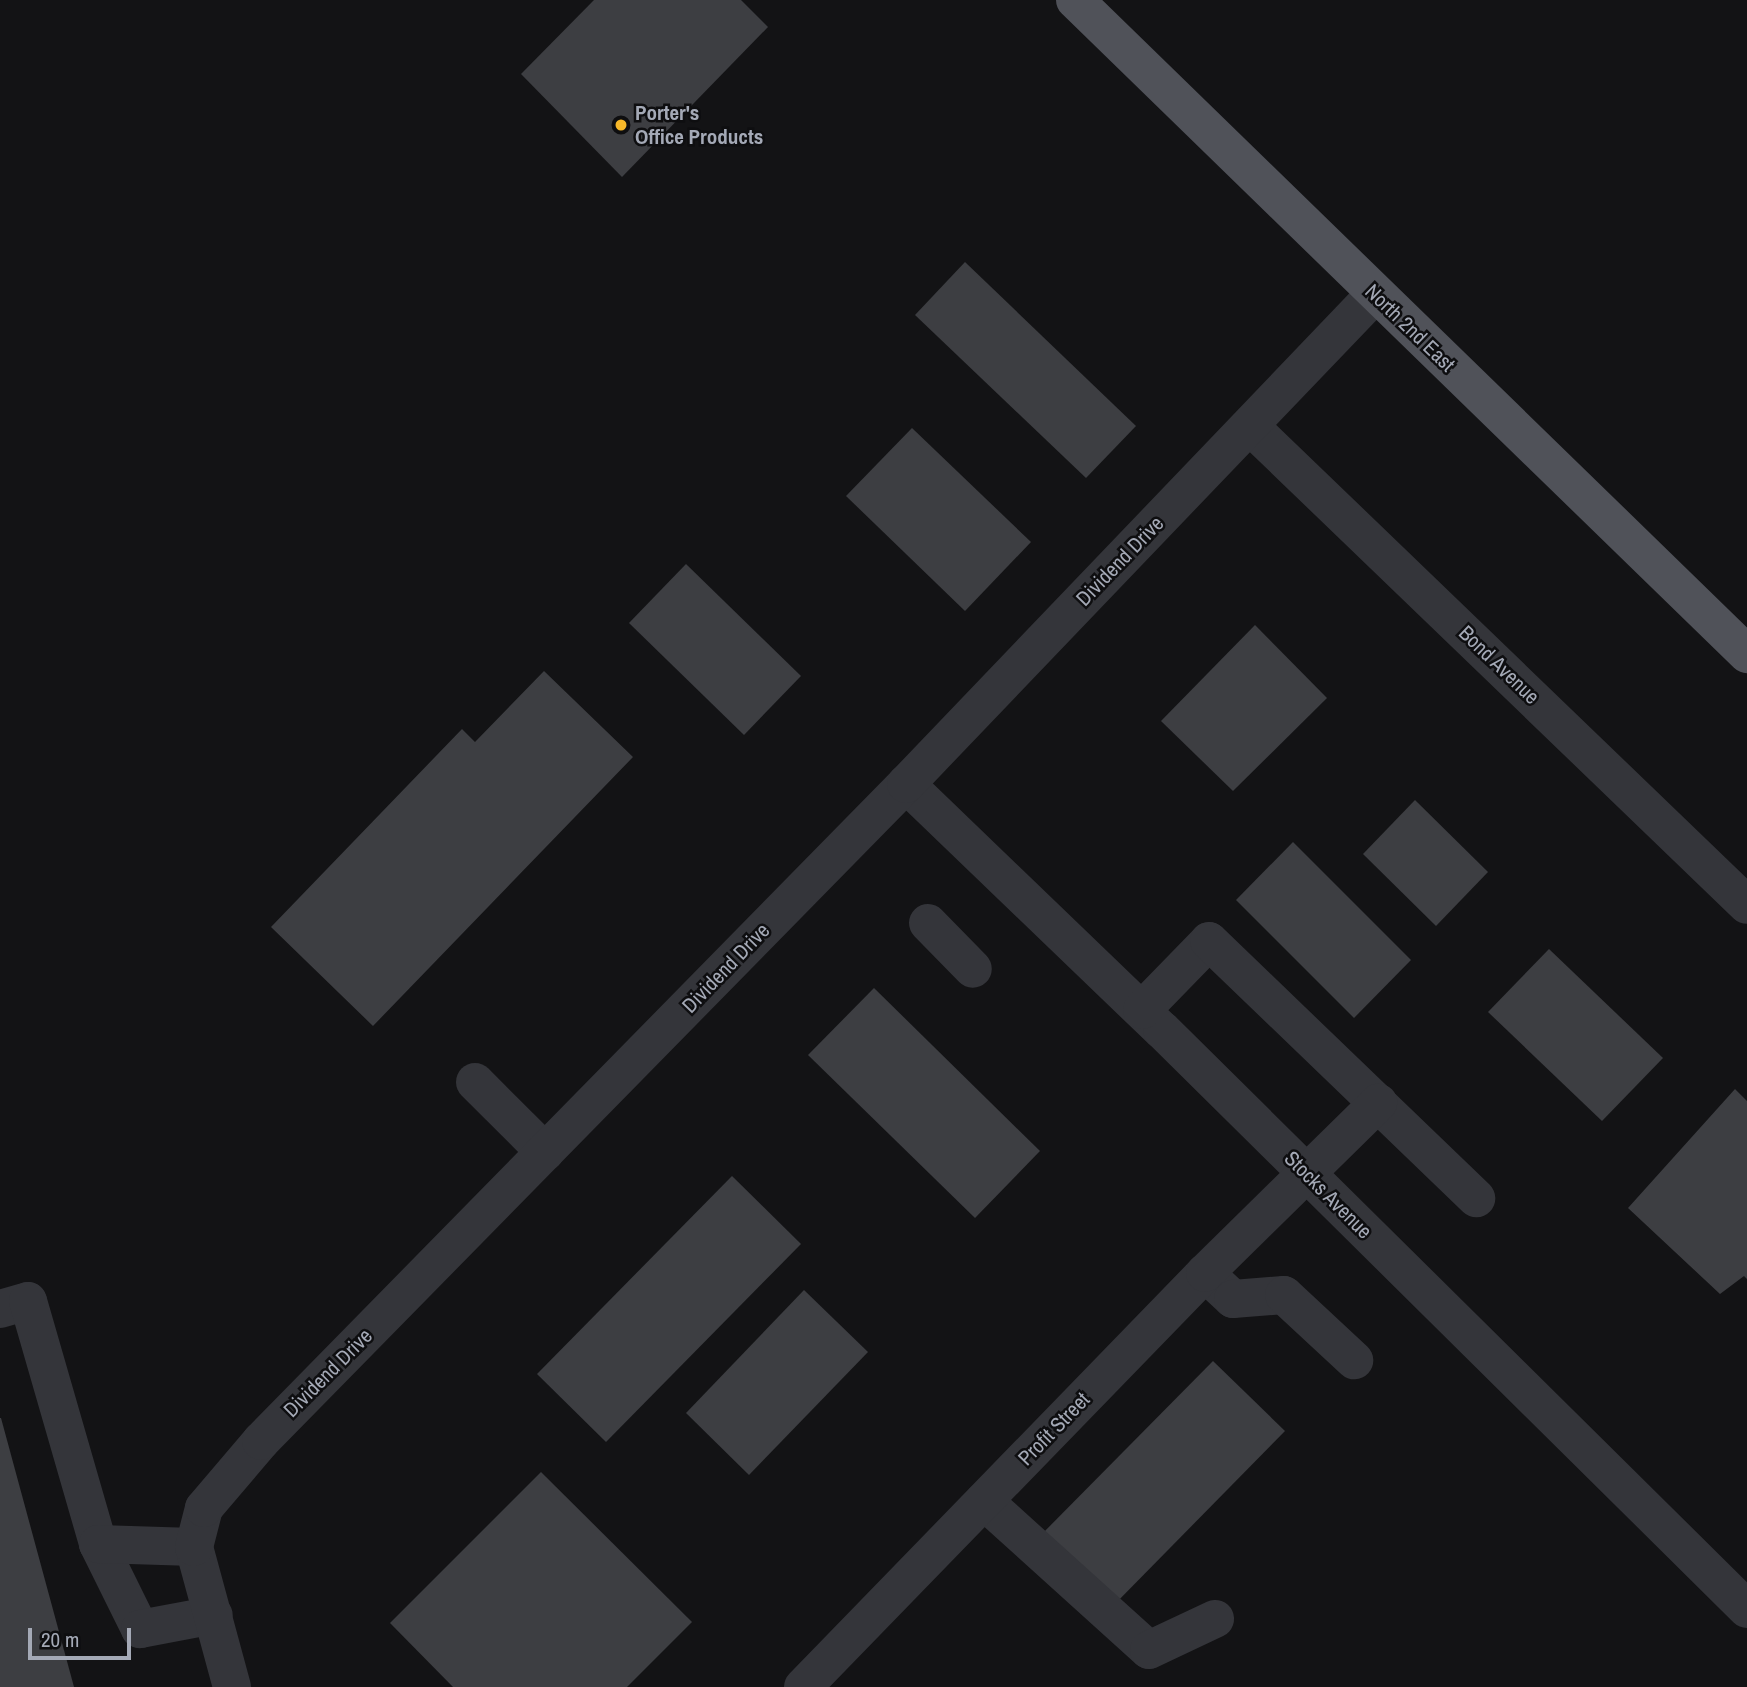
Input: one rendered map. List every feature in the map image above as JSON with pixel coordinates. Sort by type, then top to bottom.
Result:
[{"type":"main road","name":"North 2nd East","points":[[1075,0],[1747,654]]},
{"type":"street","name":"Dividend Drive","points":[[194,1547],[204,1508],[261,1440],[906,784],[1375,294]]},
{"type":"street","name":"Bond Avenue","points":[[1250,426],[1747,905]]},
{"type":"street","name":"Stocks Avenue","points":[[906,784],[1142,1010],[1747,1609]]},
{"type":"street","points":[[928,923],[973,970]]},
{"type":"street","points":[[1142,1010],[1209,941],[1476,1198]]},
{"type":"street","points":[[475,1082],[545,1152]]},
{"type":"street","name":"Profit Street","points":[[803,1687],[1206,1273],[1308,1176],[1378,1103]]},
{"type":"street","points":[[1206,1273],[1233,1299],[1284,1295],[1354,1360]]},
{"type":"street","points":[[0,1309],[28,1301],[99,1544],[140,1629],[215,1615]]},
{"type":"street","points":[[984,1501],[1149,1650],[1215,1619]]},
{"type":"street","points":[[99,1544],[194,1547],[215,1615],[229,1686]]},
{"type":"building","name":"Porter's Office Products","points":[[594,0],[741,0],[768,27],[622,177],[521,74]]},
{"type":"building","points":[[965,262],[1136,426],[1086,478],[915,315]]},
{"type":"building","points":[[912,428],[1031,542],[965,611],[846,496]]},
{"type":"building","points":[[686,564],[801,676],[744,735],[629,623]]},
{"type":"building","points":[[1255,625],[1327,698],[1233,791],[1161,721]]},
{"type":"building","points":[[544,671],[633,757],[373,1026],[271,927],[462,729],[475,742]]},
{"type":"building","points":[[1415,800],[1488,872],[1436,926],[1363,854]]},
{"type":"building","points":[[1293,842],[1411,960],[1354,1018],[1236,900]]},
{"type":"building","points":[[1549,949],[1663,1058],[1602,1121],[1488,1012]]},
{"type":"building","points":[[874,988],[1040,1151],[975,1218],[808,1055]]},
{"type":"building","points":[[1735,1089],[1747,1101],[1747,1279],[1744,1276],[1720,1294],[1628,1208]]},
{"type":"building","points":[[732,1176],[801,1244],[606,1442],[537,1374]]},
{"type":"building","points":[[804,1290],[868,1352],[749,1475],[686,1413]]},
{"type":"building","points":[[1213,1361],[1285,1431],[1110,1609],[1038,1538]]},
{"type":"building","points":[[1,1418],[74,1687],[0,1687]]},
{"type":"building","points":[[541,1472],[692,1622],[627,1687],[453,1687],[390,1623]]},
{"type":"place","name":"Porter's Office Products","points":[[621,125]]}]
